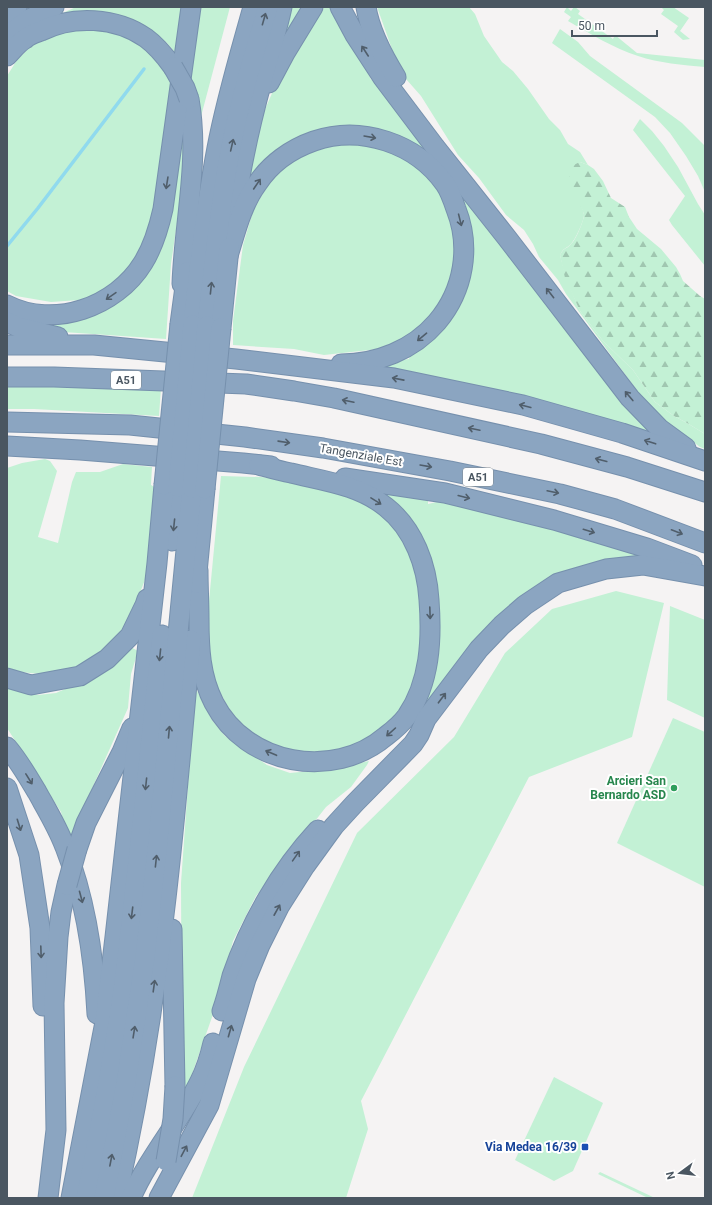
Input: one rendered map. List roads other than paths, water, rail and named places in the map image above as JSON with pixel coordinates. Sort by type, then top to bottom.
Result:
[{"type":"highway","points":[[7,16],[17,7]]},
{"type":"highway","points":[[7,36],[29,19],[54,7]]},
{"type":"highway","points":[[7,306],[21,311],[47,314],[73,312],[86,309],[107,299],[117,292],[136,273],[144,262],[156,236],[163,209],[192,7]]},
{"type":"highway","points":[[182,304],[208,140],[221,76],[240,7]]},
{"type":"highway","points":[[104,1198],[126,1083],[146,950],[157,851],[185,487],[200,326],[202,245],[217,148],[231,86],[253,7]]},
{"type":"highway","points":[[86,1198],[100,1126],[122,991],[185,487],[200,326],[217,235],[229,156],[249,72],[268,7]]},
{"type":"highway","points":[[227,259],[239,178],[262,81],[282,7]]},
{"type":"highway","points":[[248,137],[261,100],[270,81],[313,7]]},
{"type":"highway","points":[[340,7],[355,35],[383,78],[630,398],[660,429],[703,460]]},
{"type":"highway","points":[[366,7],[377,43],[394,75],[423,119],[483,199],[507,238]]},
{"type":"highway","points":[[7,56],[25,38],[50,26],[66,22],[90,20],[113,24],[144,37],[159,49],[181,78],[189,99],[192,118],[193,144],[183,262],[182,304],[200,326]]},
{"type":"highway","points":[[200,326],[227,259],[243,210],[253,190],[264,174],[286,154],[321,138],[349,135],[376,138],[401,147],[412,153],[436,173],[445,184],[453,199],[459,215],[465,247],[461,274],[453,296],[445,311],[421,338],[402,350],[382,358],[347,364],[264,356],[236,359]]},
{"type":"highway","points":[[7,322],[35,332],[94,345]]},
{"type":"highway","points":[[7,345],[94,345],[236,359],[394,378],[523,405],[622,433],[703,460]]},
{"type":"highway","name":"A51","points":[[7,377],[54,377],[246,384],[294,391],[334,398],[541,444],[627,467],[705,492]]},
{"type":"highway","name":"Tangenziale Est","points":[[7,422],[130,426],[245,437],[323,448],[450,471],[560,494],[615,509],[705,543]]},
{"type":"highway","points":[[7,446],[80,450],[259,465],[445,493],[561,522],[647,548],[705,569]]},
{"type":"highway","points":[[7,459],[80,450]]},
{"type":"highway","points":[[185,487],[198,570],[198,636],[200,654],[204,678],[214,703],[233,728],[246,739],[273,754],[304,762],[338,760],[353,756],[380,741],[394,730],[406,718],[422,688],[428,661],[430,613],[428,586],[420,556],[414,542],[405,528],[387,508],[364,493],[328,481],[259,465]]},
{"type":"highway","points":[[7,678],[31,684],[80,676],[107,660],[130,636],[145,605],[157,563],[185,487]]},
{"type":"highway","points":[[71,1198],[105,1022],[157,563]]},
{"type":"highway","points":[[131,1198],[143,1173],[200,1080],[207,1064],[232,977],[241,953],[261,910],[272,892],[300,850],[331,815],[399,748],[426,719],[479,649],[502,625],[525,605],[558,583],[606,569],[643,565],[705,576]]},
{"type":"highway","points":[[117,1198],[132,1122],[152,1001],[166,898],[198,570]]},
{"type":"highway","points":[[48,1198],[56,1130],[54,1003],[61,912],[77,849],[89,817],[122,752],[136,716],[141,696]]},
{"type":"highway","points":[[159,1198],[209,1105],[246,979],[276,912],[305,866],[334,826],[413,744],[426,719]]},
{"type":"highway","points":[[154,1198],[166,1161],[174,1119],[175,1086],[172,917],[182,805],[181,745]]},
{"type":"highway","points":[[7,747],[31,782],[50,814],[65,846],[84,906],[94,966],[96,997],[97,1027],[94,1077]]},
{"type":"highway","points":[[7,788],[27,848],[30,862],[40,928],[43,1006],[56,1084]]},
{"type":"waterway","points":[[7,246],[38,208],[144,69]]},
{"type":"place","name":"Arcieri San Bernardo ASD","points":[[674,788]]},
{"type":"place","name":"Via Medea 16/39","points":[[585,1147]]}]
